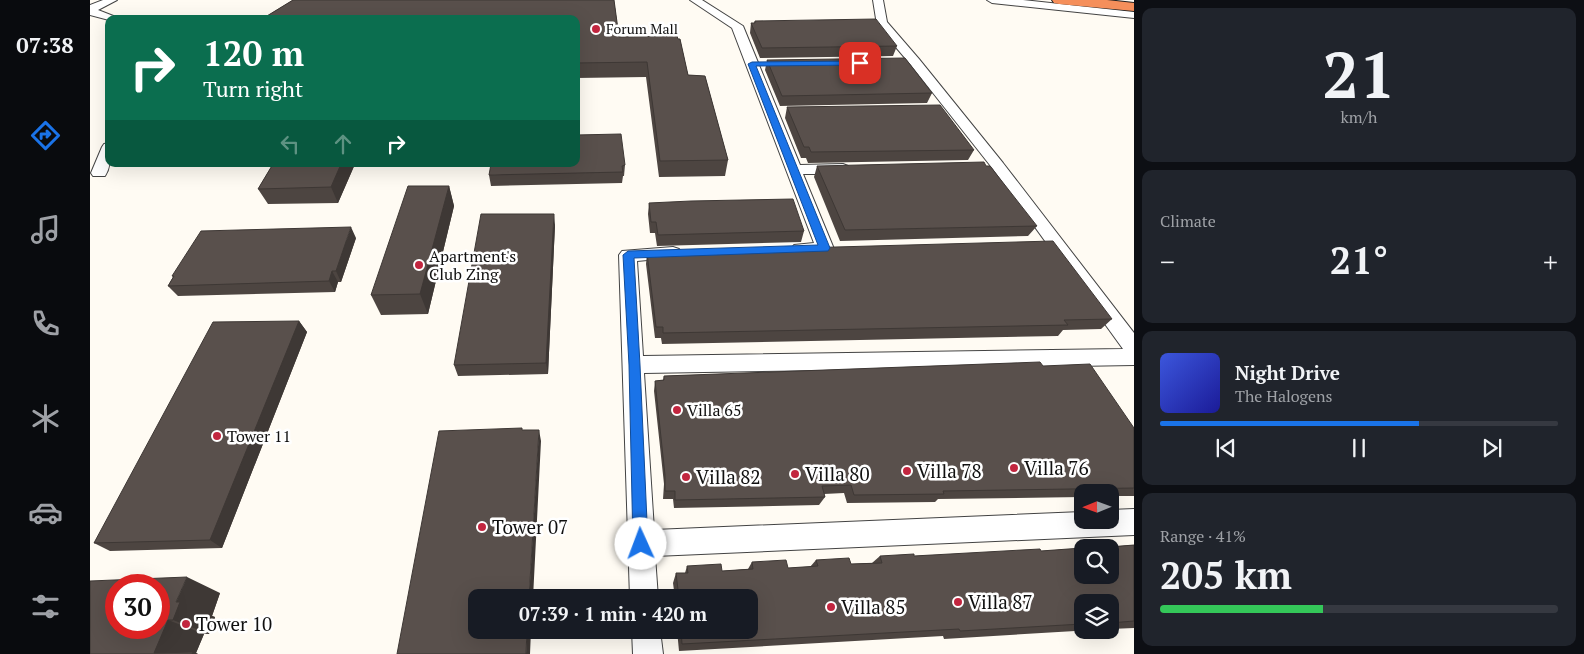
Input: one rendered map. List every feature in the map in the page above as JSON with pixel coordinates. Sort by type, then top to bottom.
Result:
[{"type":"highway","points":[[1059,0],[1134,7]]},
{"type":"highway","points":[[1126,0],[1134,1]]},
{"type":"street","points":[[90,10],[112,0]]},
{"type":"street","points":[[695,0],[742,26],[757,64],[770,112],[825,248]]},
{"type":"street","points":[[878,0],[876,23],[915,62],[998,166],[1134,348]]},
{"type":"street","points":[[992,0],[1134,15]]},
{"type":"street","points":[[90,10],[105,15]]},
{"type":"street","points":[[896,62],[915,62]]},
{"type":"street","points":[[933,110],[952,109]]},
{"type":"street","points":[[770,112],[790,112]]},
{"type":"street","points":[[93,174],[105,154]]},
{"type":"street","points":[[978,166],[998,166]]},
{"type":"street","points":[[795,170],[862,168]]},
{"type":"street","points":[[1038,244],[1058,244]]},
{"type":"street","points":[[785,250],[844,248]]},
{"type":"street","points":[[644,589],[628,255],[687,253]]},
{"type":"street","points":[[634,365],[1134,357]]},
{"type":"street","points":[[641,544],[1134,522]]},
{"type":"street","points":[[647,639],[648,654]]},
{"type":"building","points":[[293,0],[614,0],[619,37],[677,36],[680,39],[688,75],[705,76],[728,160],[660,161],[647,62],[580,63],[580,15],[269,15]]},
{"type":"building","points":[[876,19],[897,46],[762,48],[751,23],[755,23],[755,21]]},
{"type":"building","points":[[905,58],[932,93],[782,96],[767,60]]},
{"type":"building","points":[[940,105],[974,150],[811,152],[809,147],[804,147],[787,107]]},
{"type":"building","points":[[621,134],[625,165],[622,166],[623,172],[489,175],[490,167],[580,167],[580,135]]},
{"type":"building","points":[[984,162],[986,166],[990,166],[1037,226],[845,230],[817,166]]},
{"type":"building","points":[[271,167],[340,167],[331,187],[258,189]]},
{"type":"building","points":[[408,186],[449,186],[420,294],[371,295]]},
{"type":"building","points":[[793,199],[804,231],[658,235],[656,222],[651,222],[649,203],[691,201]]},
{"type":"building","points":[[481,214],[554,214],[546,363],[454,365]]},
{"type":"building","points":[[351,227],[336,271],[332,271],[329,281],[168,286],[174,276],[172,276],[201,231]]},
{"type":"building","points":[[1053,241],[1112,319],[1064,320],[1068,325],[663,333],[663,327],[656,327],[647,253]]},
{"type":"building","points":[[299,321],[210,540],[94,543],[213,322]]},
{"type":"building","points":[[1040,362],[1043,366],[1090,364],[1134,428],[1134,488],[1119,488],[1119,484],[1074,484],[1074,489],[943,491],[944,494],[854,495],[851,485],[822,486],[825,497],[675,500],[675,491],[665,491],[655,381],[664,380],[664,376]]},
{"type":"building","points":[[522,428],[522,430],[539,430],[530,589],[468,589],[468,639],[527,639],[526,654],[397,654],[439,431]]},
{"type":"building","points":[[1134,545],[1134,621],[1119,622],[1119,594],[1074,594],[1074,624],[682,644],[682,639],[758,639],[758,589],[678,589],[676,573],[688,573],[687,566],[721,564],[722,571],[753,569],[752,562],[786,560],[788,568],[818,566],[816,560],[849,558],[851,564],[882,563],[880,556],[1074,549],[1074,584],[1119,584],[1119,546]]},
{"type":"building","points":[[187,577],[176,602],[180,602],[173,620],[170,620],[170,578]]},
{"type":"building","points":[[105,580],[105,639],[160,639],[154,653],[193,652],[192,654],[90,654],[90,581]]},
{"type":"place","name":"Forum Mall","points":[[596,29]]},
{"type":"place","name":"Apartment's Club Zing","points":[[419,265]]},
{"type":"place","name":"Villa 65","points":[[677,410]]},
{"type":"place","name":"Tower 11","points":[[217,436]]},
{"type":"place","name":"Villa 76","points":[[1014,468]]},
{"type":"place","name":"Villa 78","points":[[907,471]]},
{"type":"place","name":"Villa 80","points":[[795,474]]},
{"type":"place","name":"Villa 82","points":[[686,477]]},
{"type":"place","name":"Tower 07","points":[[482,527]]},
{"type":"place","name":"Villa 87","points":[[958,602]]},
{"type":"place","name":"Villa 85","points":[[831,607]]},
{"type":"place","name":"Tower 10","points":[[186,624]]},
{"type":"route","points":[[641,544],[628,255],[825,248],[752,64],[860,63]]}]
